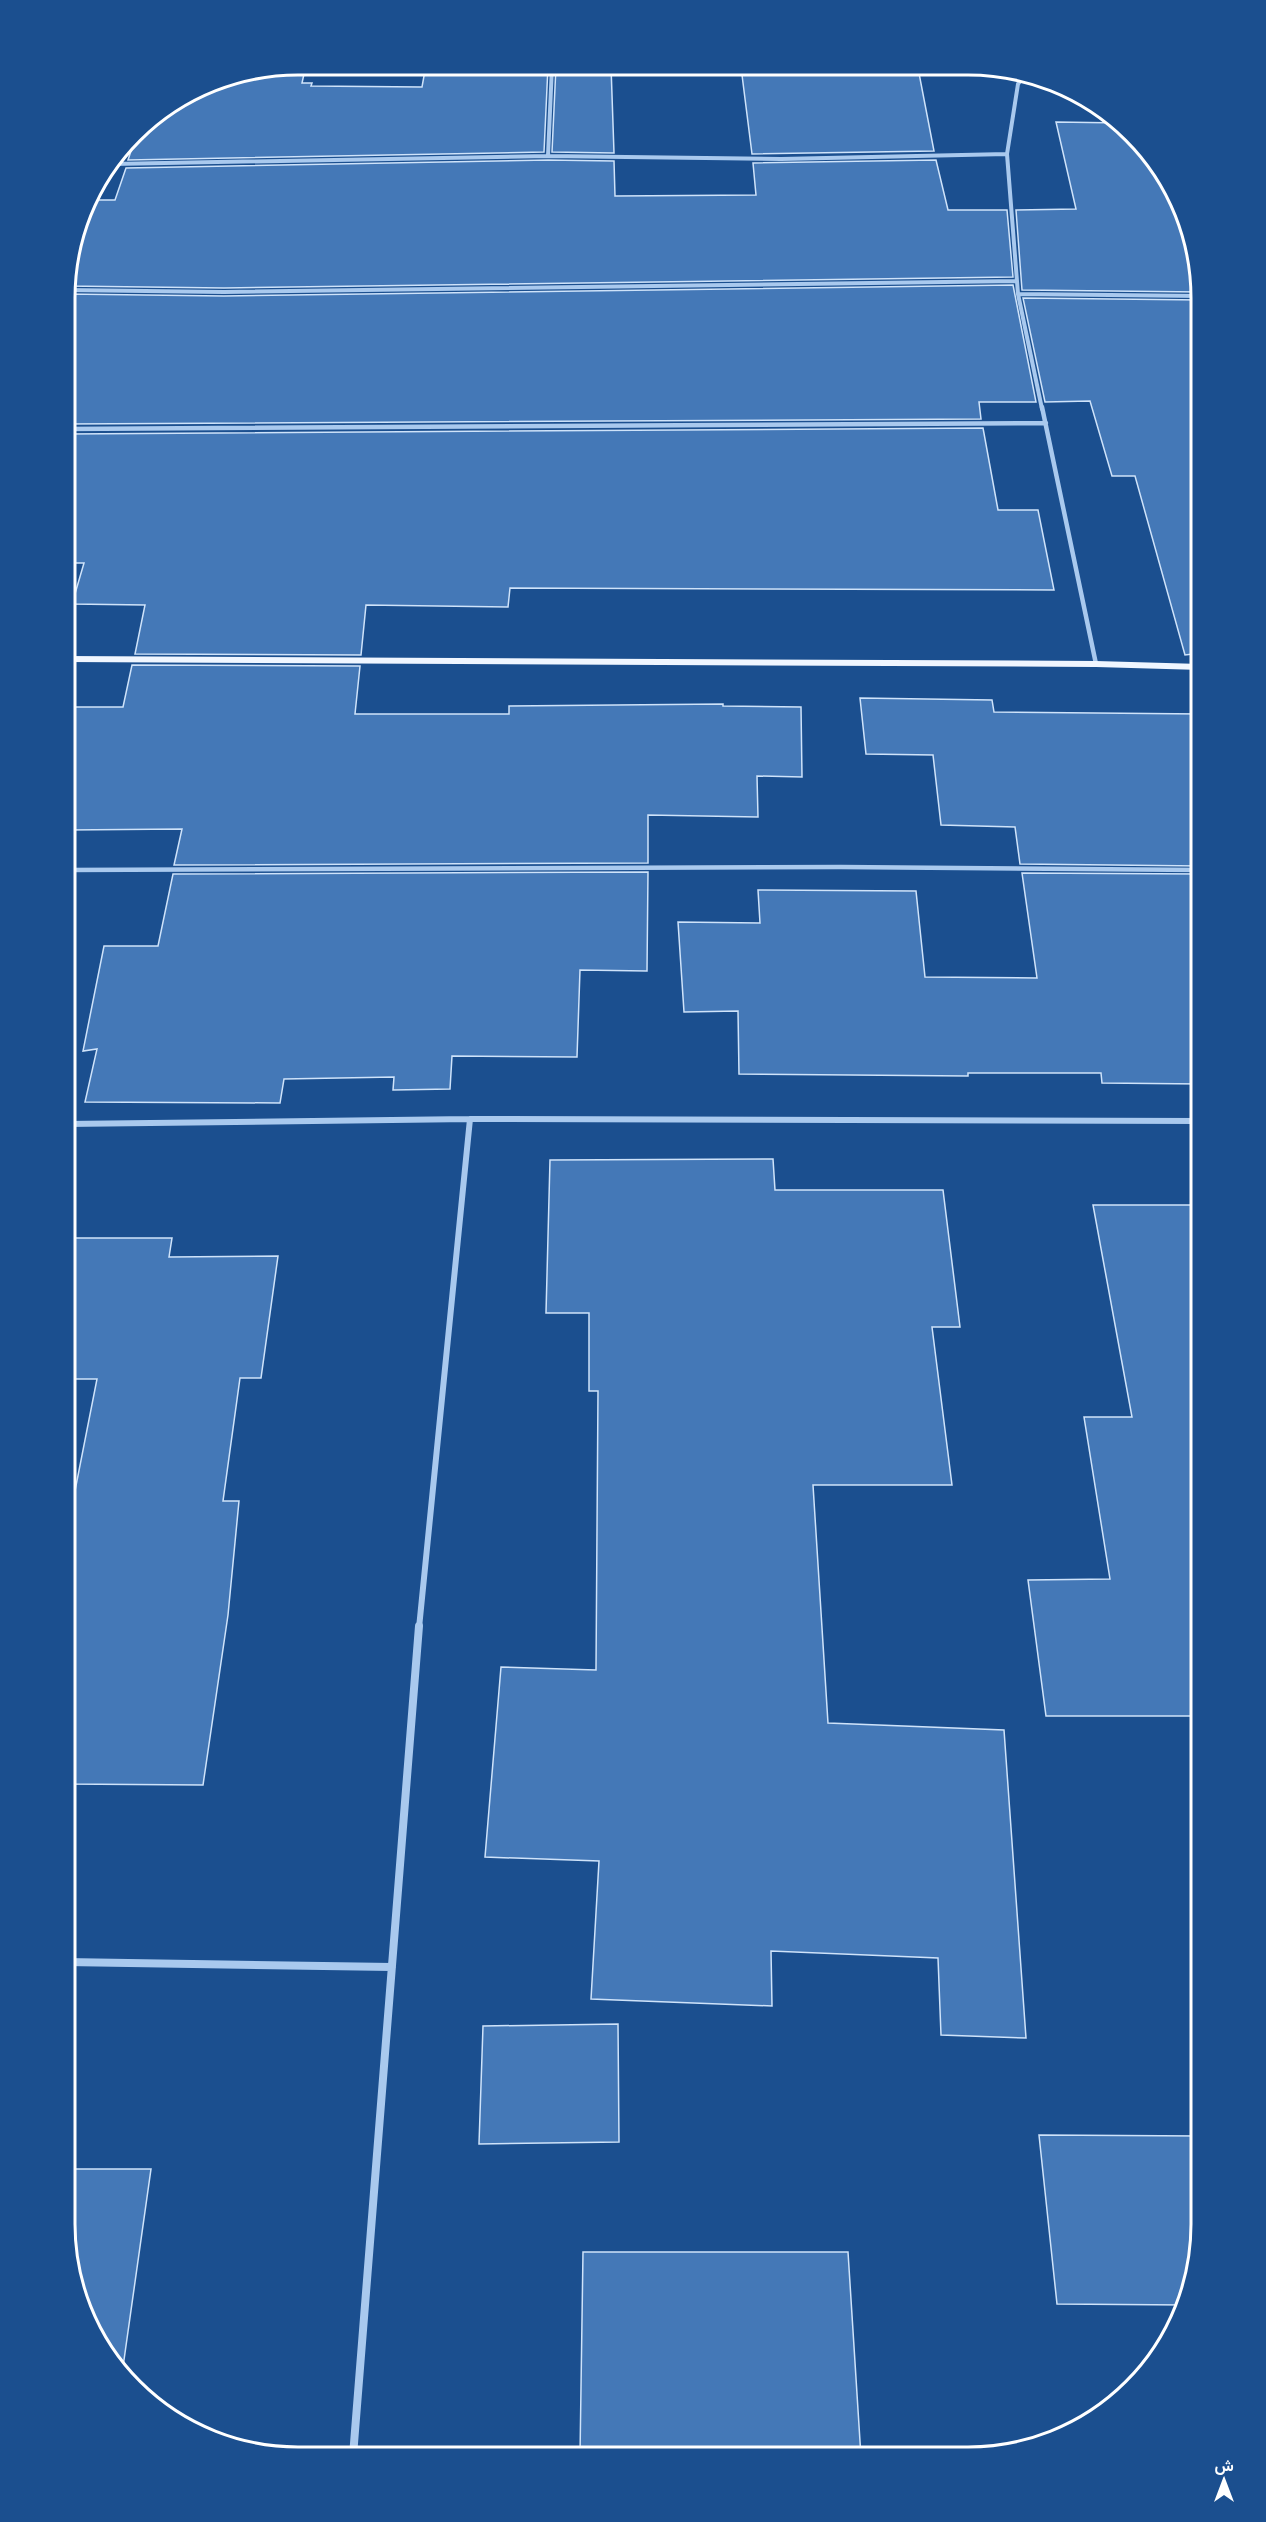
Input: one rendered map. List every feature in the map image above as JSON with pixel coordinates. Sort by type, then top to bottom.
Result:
[{"type":"main road","points":[[75,659],[1096,664],[1191,667]]},
{"type":"street","points":[[548,156],[552,75]]},
{"type":"street","points":[[1020,81],[1007,154],[1018,294],[1096,664]]},
{"type":"street","points":[[120,164],[548,156],[782,159],[1007,154]]},
{"type":"street","points":[[75,290],[224,292],[1017,281]]},
{"type":"street","points":[[1018,294],[1191,297]]},
{"type":"street","points":[[75,429],[1046,423]]},
{"type":"street","points":[[75,870],[852,867],[1191,870]]},
{"type":"street","points":[[354,2447],[421,1597],[470,1119]]},
{"type":"street","points":[[75,1124],[470,1119],[1191,1121]]},
{"type":"street","points":[[75,1962],[392,1967]]},
{"type":"building","points":[[304,75],[302,83],[312,83],[311,86],[422,87],[424,75],[548,75],[544,152],[128,160],[132,149],[140,140],[174,113],[213,92],[255,79]]},
{"type":"building","points":[[556,75],[611,75],[614,153],[552,152]]},
{"type":"building","points":[[742,75],[919,75],[934,151],[752,154]]},
{"type":"building","points":[[1056,122],[1106,123],[1126,140],[1145,162],[1168,199],[1187,255],[1191,292],[1022,290],[1016,210],[1076,209]]},
{"type":"building","points":[[548,160],[614,161],[615,196],[756,195],[753,163],[936,160],[948,210],[1007,210],[1013,277],[224,288],[75,286],[79,255],[98,200],[115,200],[126,168]]},
{"type":"building","points":[[1013,285],[1036,402],[979,402],[981,419],[75,424],[75,294],[224,296]]},
{"type":"building","points":[[1023,298],[1191,300],[1191,654],[1185,655],[1135,476],[1112,476],[1090,401],[1045,402]]},
{"type":"building","points":[[983,428],[998,510],[1038,510],[1054,590],[510,588],[508,607],[366,605],[361,655],[135,654],[145,605],[75,604],[75,594],[84,563],[75,563],[75,434]]},
{"type":"building","points":[[132,665],[360,666],[355,714],[509,714],[509,706],[723,704],[723,706],[801,707],[802,777],[757,776],[758,817],[648,815],[648,863],[174,865],[182,829],[75,830],[75,707],[123,707]]},
{"type":"building","points":[[860,698],[992,700],[994,712],[1191,714],[1191,866],[1020,864],[1015,827],[941,825],[933,755],[866,754]]},
{"type":"building","points":[[648,872],[647,971],[580,970],[577,1057],[452,1056],[450,1089],[393,1090],[394,1077],[284,1079],[280,1103],[85,1102],[97,1049],[83,1051],[104,946],[158,946],[173,874]]},
{"type":"building","points":[[1022,873],[1191,874],[1191,1084],[1102,1083],[1101,1073],[968,1073],[968,1076],[739,1074],[738,1011],[684,1012],[678,922],[760,923],[758,890],[916,891],[925,977],[1037,978]]},
{"type":"building","points":[[773,1159],[775,1190],[943,1190],[960,1327],[932,1327],[952,1485],[813,1485],[828,1723],[1004,1730],[1026,2038],[941,2035],[938,1958],[771,1951],[772,2006],[591,1999],[599,1861],[485,1857],[501,1667],[596,1670],[598,1391],[589,1391],[589,1313],[546,1313],[550,1160]]},
{"type":"building","points":[[1093,1205],[1191,1205],[1191,1716],[1046,1716],[1028,1580],[1110,1579],[1084,1417],[1132,1417]]},
{"type":"building","points":[[75,1238],[172,1238],[169,1257],[278,1256],[261,1378],[240,1378],[223,1501],[239,1501],[228,1615],[203,1785],[75,1784],[75,1491],[97,1379],[75,1379]]},
{"type":"building","points":[[618,2024],[619,2142],[479,2144],[483,2026]]},
{"type":"building","points":[[1039,2135],[1191,2136],[1191,2238],[1187,2267],[1176,2305],[1057,2304]]},
{"type":"building","points":[[75,2169],[151,2169],[124,2363],[98,2323],[79,2267],[75,2238]]},
{"type":"building","points":[[583,2252],[848,2252],[860,2447],[580,2447]]}]
